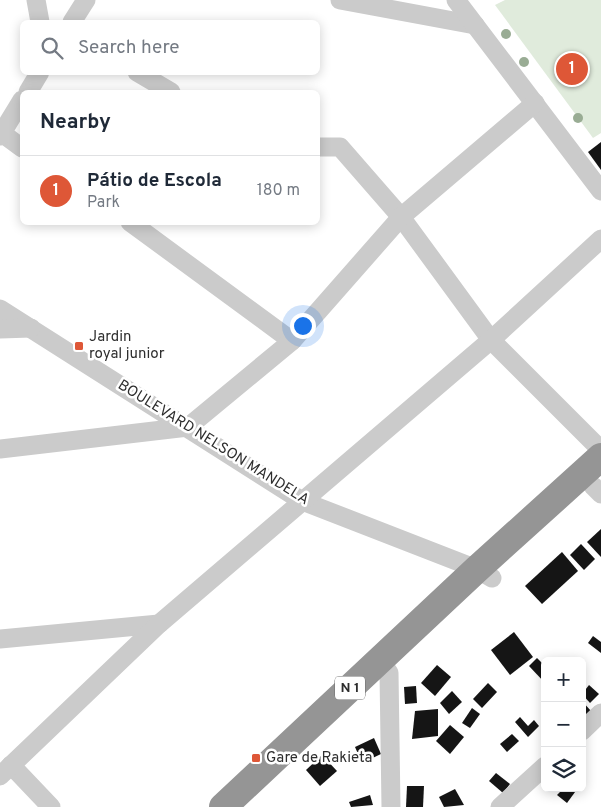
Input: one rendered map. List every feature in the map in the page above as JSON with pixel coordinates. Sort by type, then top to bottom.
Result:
[{"type":"highway","name":"N 1","points":[[223,807],[384,666],[484,573],[601,457]]},
{"type":"highway","name":"N 1","points":[[484,573],[598,486]]},
{"type":"highway","name":"N 1","points":[[247,807],[384,666]]},
{"type":"street","points":[[36,0],[40,20]]},
{"type":"street","points":[[73,20],[86,0]]},
{"type":"street","points":[[340,0],[475,25]]},
{"type":"street","points":[[456,0],[601,191]]},
{"type":"street","points":[[29,90],[38,75]]},
{"type":"street","points":[[142,75],[168,90]]},
{"type":"street","points":[[20,103],[1,135],[20,147]]},
{"type":"street","points":[[0,449],[188,427],[292,342],[401,217],[535,103]]},
{"type":"street","points":[[320,147],[340,147],[401,217],[491,340],[601,450]]},
{"type":"street","points":[[134,225],[292,342]]},
{"type":"street","points":[[52,807],[6,771],[159,624],[491,340],[601,239]]},
{"type":"street","name":"BOULEVARD NELSON MANDELA","points":[[0,308],[302,501],[484,573]]},
{"type":"street","points":[[0,329],[31,328]]},
{"type":"street","points":[[0,639],[159,624]]},
{"type":"street","points":[[384,666],[391,807]]},
{"type":"street","points":[[586,727],[601,713]]},
{"type":"street","points":[[500,807],[541,770]]},
{"type":"green space","points":[[505,0],[601,0],[601,133],[593,138],[495,5]]},
{"type":"building","points":[[601,142],[601,170],[588,152]]},
{"type":"building","points":[[601,529],[601,557],[587,542]]},
{"type":"building","points":[[581,544],[595,559],[584,570],[570,555]]},
{"type":"building","points":[[562,552],[578,571],[542,604],[525,586]]},
{"type":"building","points":[[514,632],[533,657],[510,675],[491,650]]},
{"type":"building","points":[[593,636],[601,642],[601,653],[588,643]]},
{"type":"building","points":[[537,658],[541,662],[541,679],[529,666]]},
{"type":"building","points":[[437,665],[451,677],[435,696],[421,683]]},
{"type":"building","points":[[488,683],[497,692],[482,708],[473,699]]},
{"type":"building","points":[[589,685],[599,694],[590,703],[586,698],[586,689]]},
{"type":"building","points":[[416,686],[417,703],[405,704],[404,687]]},
{"type":"building","points":[[452,691],[462,702],[449,714],[440,703]]},
{"type":"building","points":[[586,705],[591,711],[586,715]]},
{"type":"building","points":[[472,708],[480,714],[470,728],[462,723]]},
{"type":"building","points":[[438,709],[438,736],[412,739],[415,711]]},
{"type":"building","points":[[520,717],[528,726],[534,720],[539,726],[528,737],[515,722]]},
{"type":"building","points":[[450,725],[464,737],[450,754],[436,741]]},
{"type":"building","points":[[512,734],[519,741],[507,752],[500,744]]},
{"type":"building","points":[[374,738],[381,754],[362,763],[355,747]]},
{"type":"building","points":[[322,755],[337,771],[320,786],[306,770]]},
{"type":"building","points":[[496,773],[510,784],[503,793],[489,781]]},
{"type":"building","points":[[407,786],[424,786],[423,807],[406,807]]},
{"type":"building","points":[[455,789],[464,805],[444,807],[439,797]]},
{"type":"building","points":[[560,792],[575,792],[567,803],[557,795]]},
{"type":"building","points":[[370,795],[373,805],[351,807],[349,802]]},
{"type":"place","name":"Pátio de Escola","points":[[572,69]]},
{"type":"place","name":"Jardin royal junior","points":[[79,346]]},
{"type":"place","name":"Gare de Rakieta","points":[[256,758]]}]
